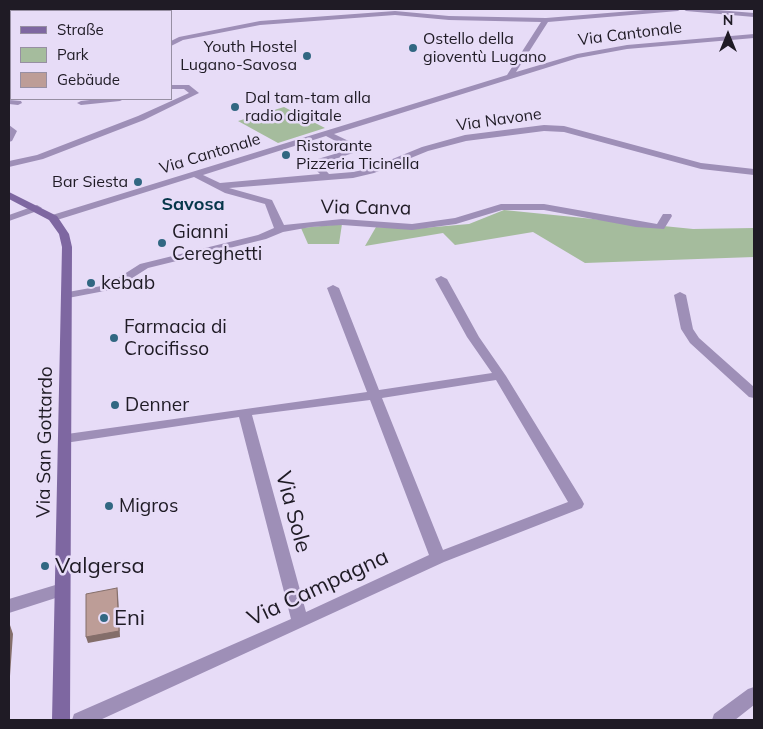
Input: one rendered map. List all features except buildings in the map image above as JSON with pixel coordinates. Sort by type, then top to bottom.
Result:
[{"type":"main road","name":"Via San Gottardo","points":[[9,195],[53,218],[64,234],[67,247],[68,295],[61,720]]},
{"type":"street","points":[[172,43],[181,38],[260,23],[396,13],[449,18],[546,20],[678,9]]},
{"type":"street","points":[[686,9],[754,15]]},
{"type":"street","points":[[510,76],[546,20]]},
{"type":"street","name":"Via Cantonale","points":[[53,218],[577,56],[604,50],[754,36]]},
{"type":"street","points":[[9,164],[40,157],[123,125],[195,93],[186,87],[172,87]]},
{"type":"street","points":[[81,103],[110,100]]},
{"type":"street","points":[[9,102],[18,103]]},
{"type":"street","points":[[9,128],[13,131],[9,139]]},
{"type":"street","name":"Via Navone","points":[[218,186],[353,175],[425,149],[464,138],[544,128],[564,129],[701,166],[754,172]]},
{"type":"street","points":[[325,174],[314,162],[352,152],[354,147],[326,133]]},
{"type":"street","points":[[195,174],[235,193],[269,202],[280,229]]},
{"type":"street","name":"Via Canva","points":[[68,295],[111,287],[144,266],[262,237],[280,229],[342,222],[412,227],[456,221],[501,207],[544,207],[660,227],[667,216]]},
{"type":"street","points":[[9,218],[36,208]]},
{"type":"street","points":[[65,438],[500,376],[473,337],[441,279]]},
{"type":"street","points":[[333,288],[438,558]]},
{"type":"street","points":[[680,295],[687,329],[694,340],[754,394]]},
{"type":"street","name":"Via Campagna","points":[[81,720],[438,558],[577,504],[500,376]]},
{"type":"street","name":"Via Sole","points":[[244,412],[300,622]]},
{"type":"street","points":[[9,606],[62,590]]},
{"type":"street","points":[[721,720],[754,695]]},
{"type":"green space","points":[[9,9],[137,10],[10,10],[9,65]]},
{"type":"green space","points":[[284,107],[325,128],[278,143],[238,121]]},
{"type":"green space","points":[[504,210],[693,229],[754,228],[754,257],[585,263],[533,232],[455,245],[443,233],[365,246],[376,227],[412,229],[469,224]]},
{"type":"green space","points":[[342,224],[339,244],[308,244],[301,228]]},
{"type":"place","name":"Ostello della gioventù Lugano","points":[[413,48]]},
{"type":"place","name":"Youth Hostel Lugano-Savosa","points":[[307,56]]},
{"type":"place","name":"Dal tam-tam alla radio digitale","points":[[235,107]]},
{"type":"place","name":"Ristorante Pizzeria Ticinella","points":[[286,155]]},
{"type":"place","name":"Bar Siesta","points":[[138,182]]},
{"type":"place","name":"Gianni Cereghetti","points":[[162,243]]},
{"type":"place","name":"kebab","points":[[91,283]]},
{"type":"place","name":"Farmacia di Crocifisso","points":[[114,338]]},
{"type":"place","name":"Denner","points":[[115,405]]},
{"type":"place","name":"Migros","points":[[109,506]]},
{"type":"place","name":"Valgersa","points":[[45,566]]},
{"type":"place","name":"Eni","points":[[104,618]]},
{"type":"district","name":"Savosa","points":[[193,205]]}]
